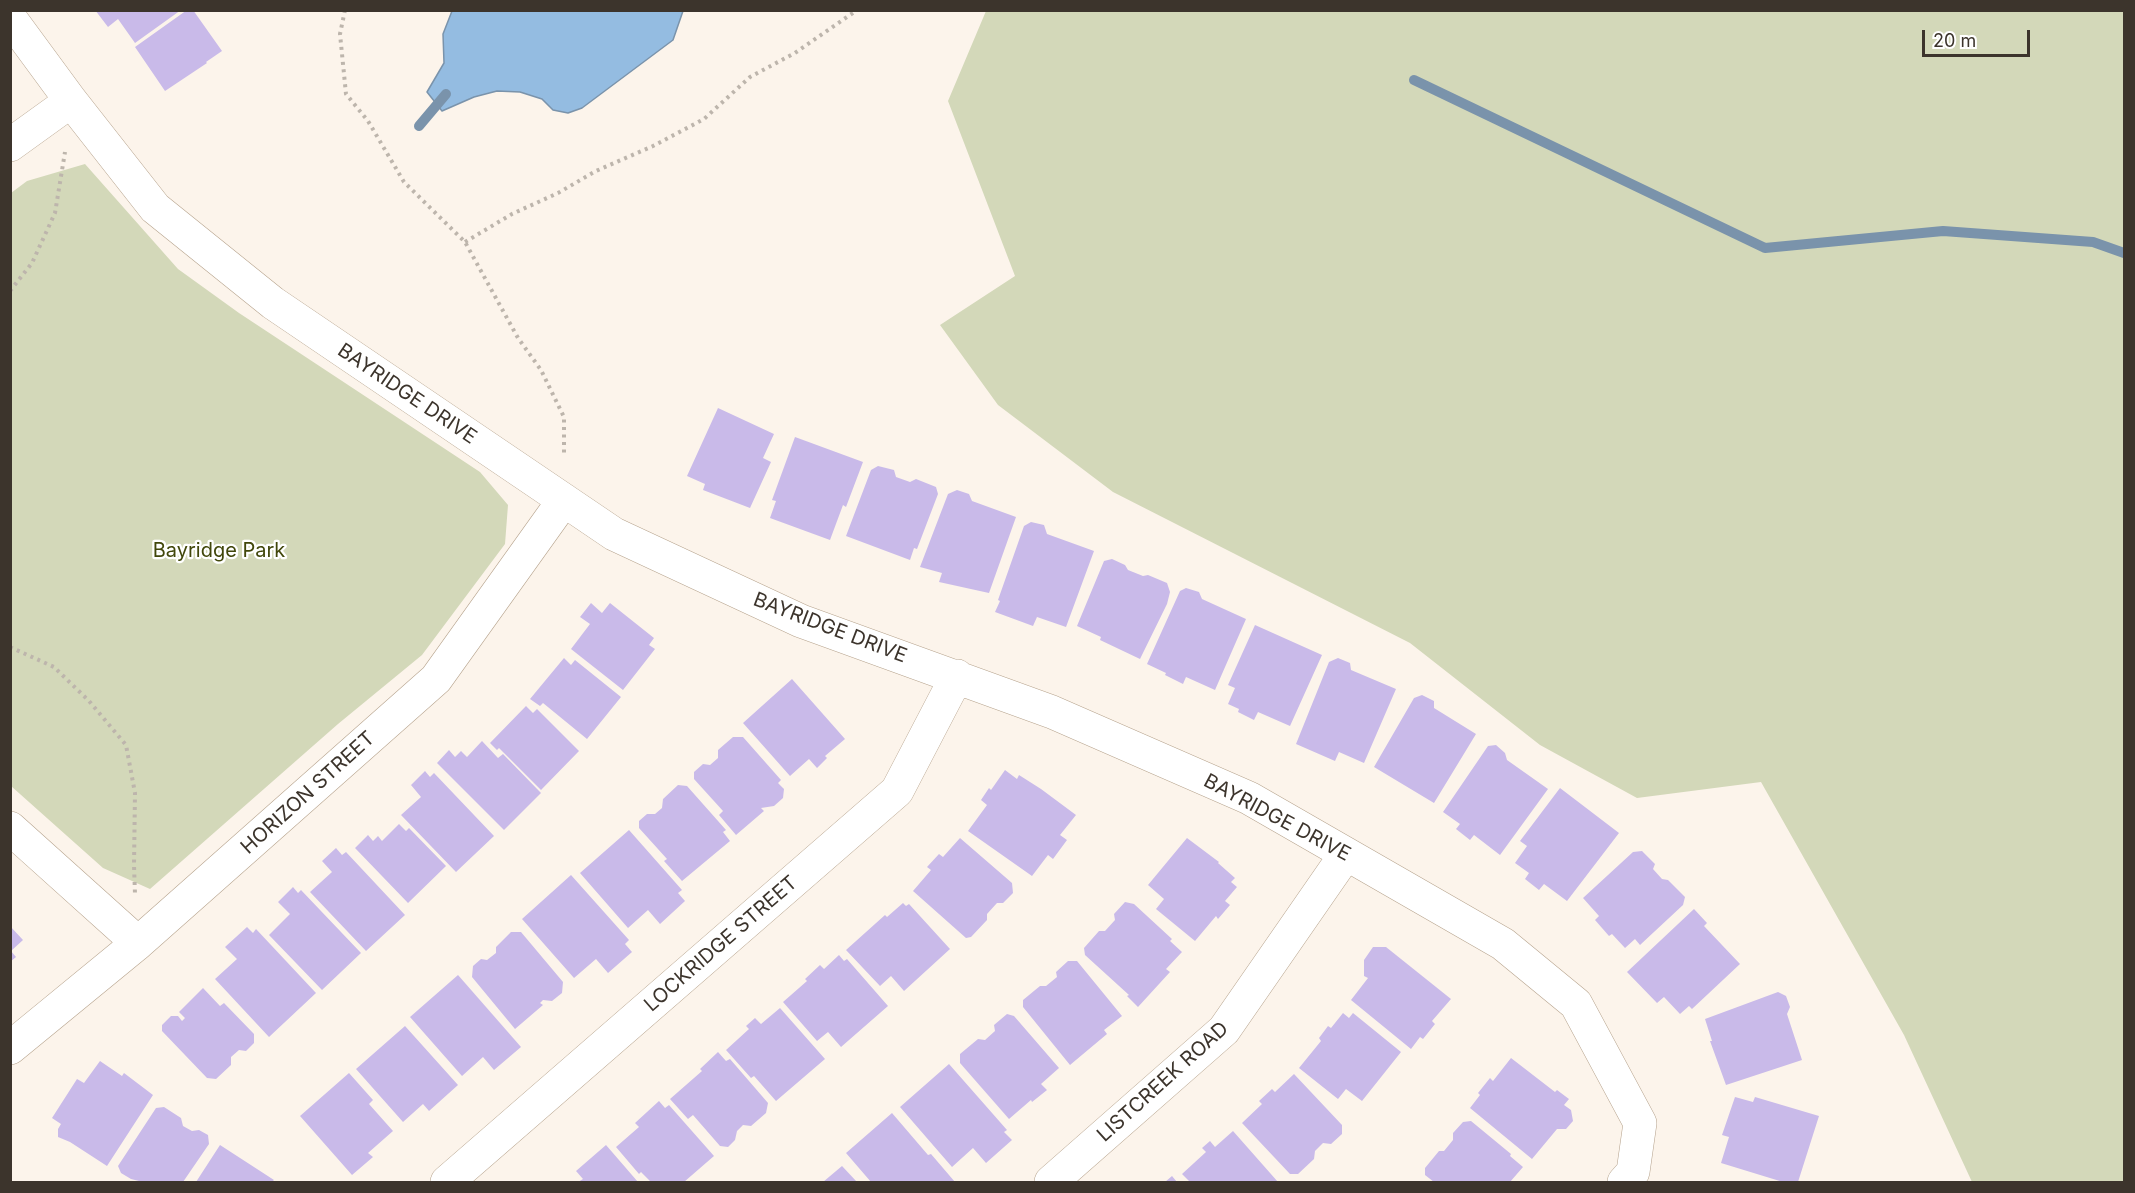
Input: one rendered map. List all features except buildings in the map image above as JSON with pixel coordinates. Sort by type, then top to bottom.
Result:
[{"type":"street","name":"BAYRIDGE DRIVE","points":[[10,18],[71,101],[155,208],[273,303],[614,534],[801,621],[1052,712],[1249,798],[1503,944],[1576,1004],[1640,1123],[1633,1172],[1624,1182]]},
{"type":"street","points":[[10,145],[71,101]]},
{"type":"street","name":"HORIZON STREET","points":[[10,1048],[138,943],[436,679],[564,500]]},
{"type":"street","name":"LOCKRIDGE STREET","points":[[447,1182],[897,791],[957,676]]},
{"type":"street","points":[[10,828],[138,943]]},
{"type":"street","name":"LISTCREEK ROAD","points":[[1051,1182],[1224,1030],[1346,854]]},
{"type":"path","points":[[345,10],[340,34],[346,94],[368,121],[404,182],[465,242],[518,338],[541,370],[564,417],[564,500]]},
{"type":"path","points":[[465,242],[512,214],[704,119],[750,76],[795,53],[857,10]]},
{"type":"path","points":[[10,291],[32,263],[55,213],[62,178],[71,101]]},
{"type":"path","points":[[10,647],[54,667],[89,701],[126,745],[135,793],[134,866],[138,943]]},
{"type":"green space","points":[[986,11],[2124,11],[2124,1182],[1972,1182],[1904,1035],[1761,782],[1637,798],[1540,745],[1410,643],[1113,492],[998,405],[940,325],[1015,276],[948,101]]},
{"type":"green space","name":"Bayridge Park","points":[[85,164],[178,269],[239,313],[480,472],[508,505],[505,544],[422,655],[338,724],[150,889],[103,868],[11,786],[11,193],[27,181]]},
{"type":"water","points":[[452,10],[683,11],[673,40],[582,108],[568,113],[553,110],[542,99],[520,92],[497,91],[474,97],[442,111],[427,92],[444,63],[443,34]]},
{"type":"waterway","points":[[1414,80],[1765,248],[1943,231],[2093,242],[2124,253]]},
{"type":"waterway","points":[[419,126],[446,94]]}]
